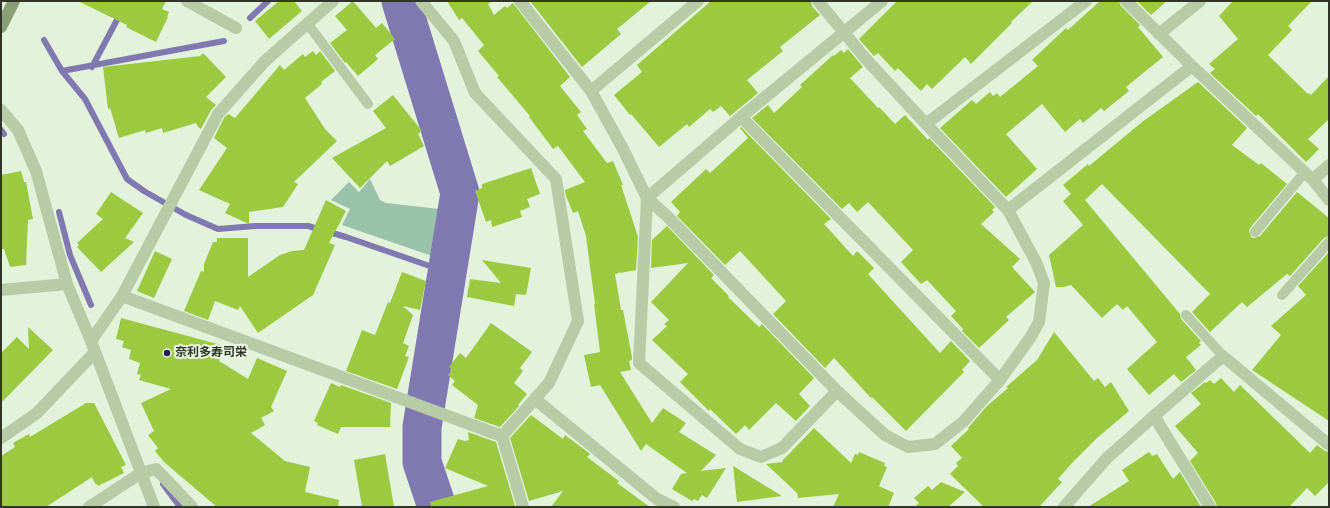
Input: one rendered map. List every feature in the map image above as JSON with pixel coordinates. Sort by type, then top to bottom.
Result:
[{"type":"street","points":[[1,27],[14,1]]},
{"type":"street","points":[[187,1],[236,28]]},
{"type":"street","points":[[1,438],[37,413],[93,346],[122,296],[218,114],[265,61],[333,1]]},
{"type":"street","points":[[421,1],[454,41],[475,93],[556,179],[578,321],[550,383],[502,436]]},
{"type":"street","points":[[520,1],[590,91],[622,147],[647,198],[669,218],[837,391],[885,435],[908,447],[935,444],[963,422],[1000,380],[1030,338],[1039,322],[1044,283],[1036,262],[1008,210],[926,124],[843,32],[818,1]]},
{"type":"street","points":[[590,91],[698,1]]},
{"type":"street","points":[[837,391],[782,448],[761,457],[740,450],[639,363],[647,198],[741,117],[882,1]]},
{"type":"street","points":[[926,124],[1086,1]]},
{"type":"street","points":[[1126,1],[1192,66],[1309,176],[1329,200]]},
{"type":"street","points":[[1160,34],[1200,1]]},
{"type":"street","points":[[1008,210],[1192,66]]},
{"type":"street","points":[[1,110],[18,130],[36,171],[67,284],[93,346],[154,507]]},
{"type":"street","points":[[741,117],[1000,380]]},
{"type":"street","points":[[1309,176],[1329,165]]},
{"type":"street","points":[[1,290],[67,284]]},
{"type":"street","points":[[122,296],[502,436]]},
{"type":"street","points":[[1069,505],[1107,458],[1223,356],[1329,445]]},
{"type":"street","points":[[535,399],[654,503],[674,507]]},
{"type":"street","points":[[1154,416],[1210,507]]},
{"type":"street","points":[[502,436],[523,507]]},
{"type":"street","points":[[89,507],[141,473],[156,469],[192,507]]},
{"type":"lane","points":[[307,23],[368,104]]},
{"type":"lane","points":[[1255,232],[1309,176]]},
{"type":"lane","points":[[1282,295],[1329,242]]},
{"type":"lane","points":[[1186,315],[1223,356]]},
{"type":"green space","points":[[370,179],[380,200],[386,203],[448,210],[444,250],[438,258],[342,225],[350,209],[331,200],[349,182],[359,192]]},
{"type":"building","points":[[78,1],[166,1],[162,9],[169,12],[156,42],[126,27],[127,25]]},
{"type":"building","points":[[279,1],[294,1],[302,11],[269,39],[255,21]]},
{"type":"building","points":[[353,1],[376,28],[382,23],[395,39],[375,55],[378,59],[358,76],[346,62],[345,63],[330,43],[347,30],[335,16]]},
{"type":"building","points":[[447,1],[493,1],[488,4],[494,15],[505,6],[507,8],[513,3],[570,77],[560,86],[581,112],[577,115],[587,129],[583,131],[607,163],[613,161],[623,185],[621,185],[638,237],[636,270],[620,273],[619,271],[619,273],[615,274],[621,310],[623,310],[632,357],[632,360],[629,361],[631,370],[620,372],[652,423],[663,408],[686,423],[679,432],[716,455],[701,471],[726,468],[707,498],[702,495],[698,501],[694,499],[692,501],[672,489],[681,474],[687,473],[646,444],[641,451],[600,385],[591,387],[584,355],[600,352],[595,304],[586,236],[578,211],[573,213],[565,190],[585,182],[558,146],[553,149],[529,117],[530,116],[497,77],[499,76],[478,51],[484,45],[462,18],[459,20]]},
{"type":"building","points":[[530,1],[651,1],[617,29],[621,34],[582,67]]},
{"type":"building","points":[[711,1],[811,1],[812,6],[820,15],[780,47],[783,51],[747,80],[758,93],[730,116],[721,106],[713,112],[710,109],[689,127],[687,124],[659,147],[614,95],[642,72],[637,65]]},
{"type":"building","points":[[897,1],[1033,1],[971,64],[965,57],[932,89],[927,84],[921,91],[898,68],[895,71],[878,53],[874,56],[859,39]]},
{"type":"building","points":[[1100,1],[1119,1],[1121,6],[1140,25],[1138,27],[1163,57],[1126,87],[1129,91],[1104,111],[1101,108],[1083,123],[1080,119],[1065,132],[1042,104],[1006,134],[1037,169],[1006,197],[940,128],[972,100],[976,104],[990,92],[993,96],[997,93],[1000,97],[1038,66],[1032,60],[1066,28],[1068,30]]},
{"type":"building","points":[[1137,1],[1167,1],[1151,15]]},
{"type":"building","points":[[1233,1],[1312,1],[1288,26],[1292,30],[1268,55],[1308,94],[1309,93],[1311,95],[1329,76],[1329,119],[1308,139],[1319,149],[1306,162],[1258,114],[1256,116],[1210,73],[1215,69],[1209,64],[1238,39],[1219,16]]},
{"type":"building","points":[[848,49],[863,67],[850,78],[895,124],[905,115],[995,207],[992,210],[994,212],[981,224],[1020,259],[1012,267],[1035,292],[1006,317],[1009,320],[979,348],[962,331],[963,329],[951,316],[956,311],[927,280],[921,284],[901,262],[913,250],[868,202],[857,212],[849,203],[842,209],[752,118],[768,105],[774,113],[802,87],[800,85],[833,55],[834,56],[841,50],[844,53]]},
{"type":"building","points":[[313,51],[316,55],[320,51],[335,71],[305,98],[325,129],[337,141],[294,182],[298,184],[283,207],[249,212],[249,224],[225,213],[230,204],[199,190],[227,148],[214,138],[224,118],[228,114],[235,118],[280,65],[284,70],[303,54],[305,57]]},
{"type":"building","points":[[203,53],[226,77],[206,97],[216,105],[211,110],[201,129],[196,123],[163,133],[162,128],[146,133],[145,130],[119,138],[110,108],[108,109],[103,67],[200,56]]},
{"type":"building","points":[[1198,82],[1247,128],[1232,145],[1259,165],[1261,163],[1287,184],[1250,228],[1249,231],[1251,237],[1254,238],[1260,236],[1297,192],[1329,218],[1329,236],[1324,238],[1290,276],[1287,274],[1247,307],[1242,302],[1210,332],[1192,312],[1210,294],[1102,184],[1085,200],[1180,314],[1181,319],[1201,341],[1199,343],[1201,345],[1186,357],[1196,370],[1181,382],[1174,374],[1149,395],[1127,369],[1157,342],[1127,306],[1123,310],[1117,304],[1102,318],[1071,285],[1056,287],[1049,255],[1083,225],[1063,201],[1071,194],[1063,185],[1088,164],[1089,166],[1142,122]]},
{"type":"building","points":[[393,95],[422,131],[418,134],[424,146],[390,166],[387,161],[360,188],[332,158],[386,128],[373,111]]},
{"type":"building","points":[[741,127],[831,219],[824,224],[853,256],[857,251],[874,268],[868,274],[940,353],[951,341],[970,361],[962,370],[964,372],[906,431],[872,397],[871,398],[834,358],[825,368],[773,314],[786,301],[740,251],[725,265],[677,216],[680,212],[671,202],[706,169],[710,173],[748,138],[740,128]]},
{"type":"building","points":[[531,168],[540,194],[527,199],[530,207],[520,211],[522,217],[492,227],[491,220],[486,222],[475,191],[482,188],[482,184]]},
{"type":"building","points":[[21,171],[24,182],[26,182],[33,219],[28,220],[26,265],[10,267],[4,249],[1,249],[1,175]]},
{"type":"building","points":[[111,192],[143,213],[125,238],[134,242],[101,272],[77,247],[79,245],[77,243],[103,219],[96,214]]},
{"type":"building","points":[[326,200],[346,211],[329,243],[335,245],[313,295],[258,333],[240,306],[238,310],[215,301],[208,320],[184,311],[201,271],[204,272],[204,264],[213,242],[217,242],[217,238],[248,238],[248,277],[280,255],[292,251],[304,250]]},
{"type":"building","points":[[667,226],[714,275],[711,278],[729,296],[728,297],[759,327],[762,324],[814,378],[799,394],[810,406],[796,421],[776,403],[749,430],[745,425],[736,434],[710,409],[709,411],[680,382],[688,374],[652,340],[667,326],[664,324],[669,320],[651,302],[688,263],[651,268],[652,240]]},
{"type":"building","points":[[155,251],[172,259],[154,298],[137,291]]},
{"type":"building","points":[[1329,252],[1329,421],[1252,370],[1281,335],[1271,326],[1306,295],[1298,286]]},
{"type":"building","points":[[482,260],[531,268],[526,295],[516,294],[514,306],[467,297],[470,279],[501,283]]},
{"type":"building","points":[[402,272],[426,281],[420,310],[403,306],[413,315],[403,343],[409,346],[405,356],[409,357],[397,389],[346,371],[362,330],[375,335]]},
{"type":"building","points":[[121,318],[225,346],[219,361],[248,379],[257,358],[287,371],[271,407],[274,411],[261,418],[265,425],[251,433],[285,461],[310,467],[305,492],[339,500],[338,507],[217,507],[164,462],[155,451],[158,448],[148,435],[154,431],[141,403],[171,389],[139,380],[141,375],[137,374],[140,363],[129,359],[131,350],[122,347],[124,341],[116,339]]},
{"type":"building","points":[[491,323],[532,352],[520,368],[523,371],[514,383],[527,394],[518,405],[519,406],[500,427],[474,418],[478,405],[452,385],[455,381],[448,375],[452,370],[449,367],[460,353],[466,358]]},
{"type":"building","points":[[28,327],[53,350],[1,403],[1,353],[17,337],[29,349]]},
{"type":"building","points":[[1054,332],[1094,381],[1098,378],[1105,387],[1111,382],[1129,411],[1097,438],[1071,464],[1058,479],[1062,482],[1039,507],[984,507],[950,474],[958,466],[956,463],[962,458],[951,446],[969,429],[968,428],[987,406],[1008,388],[1006,387],[1037,360]]},
{"type":"building","points":[[1221,378],[1234,392],[1240,385],[1310,453],[1317,445],[1329,452],[1329,482],[1315,496],[1307,488],[1289,507],[1217,507],[1190,461],[1198,453],[1175,426],[1201,404],[1191,393],[1205,382],[1206,383],[1210,380],[1214,384]]},
{"type":"building","points":[[331,383],[340,387],[341,385],[391,403],[390,427],[341,427],[338,434],[317,425],[318,423],[314,421]]},
{"type":"building","points":[[86,403],[94,403],[126,465],[121,467],[124,473],[98,486],[92,477],[46,507],[1,507],[1,456],[15,447],[13,443],[29,434],[30,437]]},
{"type":"building","points":[[531,415],[563,439],[565,435],[589,453],[590,454],[587,457],[619,481],[617,483],[650,507],[551,507],[563,491],[529,501],[510,438]]},
{"type":"building","points":[[814,428],[851,463],[855,454],[858,455],[859,452],[885,463],[884,466],[887,467],[879,486],[894,493],[888,507],[833,507],[839,494],[798,498],[797,493],[766,464],[783,462],[782,461]]},
{"type":"building","points":[[468,432],[496,442],[515,506],[431,507],[430,502],[488,486],[445,468],[458,439],[465,441],[469,440]]},
{"type":"building","points":[[1149,452],[1152,456],[1157,454],[1173,479],[1180,472],[1201,507],[1088,507],[1129,481],[1122,470]]},
{"type":"building","points":[[385,454],[394,507],[362,507],[354,460]]},
{"type":"building","points":[[733,466],[782,496],[737,502]]},
{"type":"building","points":[[941,482],[965,492],[948,507],[915,507],[919,503],[914,498],[928,486],[932,490]]},
{"type":"waterway","points":[[92,67],[127,1]]},
{"type":"waterway","points":[[250,18],[268,1]]},
{"type":"waterway","points":[[401,1],[460,193],[422,427],[422,462],[437,507]]},
{"type":"waterway","points":[[44,40],[62,71],[85,99],[127,179],[144,191],[186,215],[218,229],[255,226],[308,226],[346,237],[447,272]]},
{"type":"waterway","points":[[62,71],[224,41]]},
{"type":"waterway","points":[[1,130],[4,134]]},
{"type":"waterway","points":[[59,212],[70,255],[91,305]]},
{"type":"waterway","points":[[163,484],[180,507]]},
{"type":"place","name":"奈利多寿司栄","points":[[167,353]]}]
